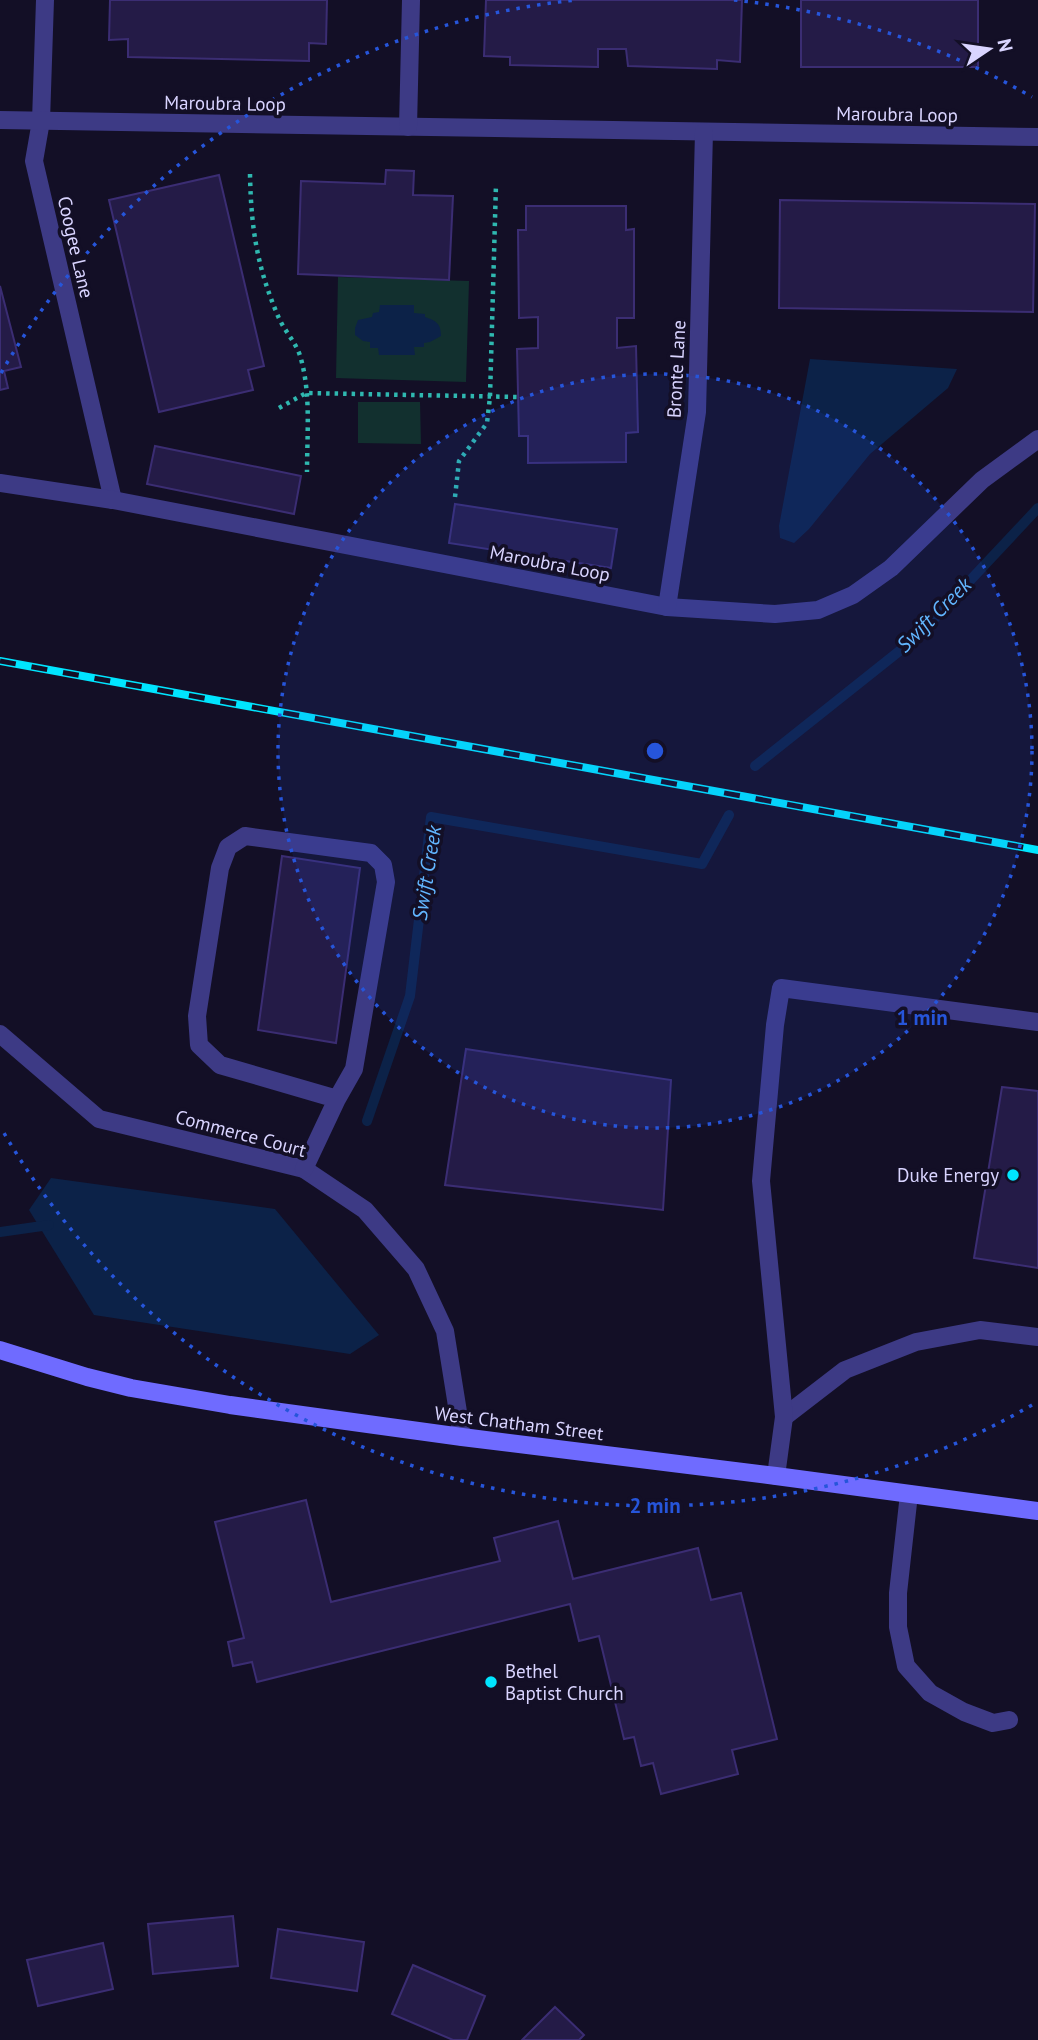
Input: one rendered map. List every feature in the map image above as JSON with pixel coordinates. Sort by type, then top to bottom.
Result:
[{"type":"street","name":"Coogee Lane","points":[[45,0],[41,121],[34,161],[113,500]]},
{"type":"street","points":[[408,127],[411,0]]},
{"type":"street","name":"Maroubra Loop","points":[[0,120],[1038,137]]},
{"type":"street","name":"Bronte Lane","points":[[667,607],[697,412],[704,132]]},
{"type":"street","name":"Maroubra Loop","points":[[0,483],[113,500],[667,607],[775,614],[818,610],[853,595],[891,568],[982,480],[1038,439]]},
{"type":"street","points":[[304,1169],[354,1069],[386,882],[383,865],[370,853],[245,836],[228,847],[220,868],[197,1016],[199,1045],[220,1065],[337,1099]]},
{"type":"street","points":[[776,1476],[785,1418],[761,1181],[775,1025],[781,988],[1038,1022]]},
{"type":"street","name":"Commerce Court","points":[[0,1034],[99,1119],[304,1169],[365,1210],[416,1269],[445,1331],[463,1437]]},
{"type":"street","points":[[785,1418],[845,1370],[916,1342],[979,1329],[1038,1337]]},
{"type":"street","name":"West Chatham Street","points":[[0,1350],[87,1377],[230,1405],[1038,1511]]},
{"type":"street","points":[[909,1494],[898,1593],[898,1628],[906,1666],[930,1692],[964,1712],[993,1723],[1009,1720]]},
{"type":"path","points":[[250,174],[251,215],[260,269],[279,319],[301,355],[306,393],[307,471]]},
{"type":"path","points":[[456,497],[459,461],[487,423],[496,184]]},
{"type":"path","points":[[279,408],[306,393],[518,397]]},
{"type":"green space","points":[[338,277],[469,281],[466,382],[336,378]]},
{"type":"green space","points":[[358,402],[420,402],[421,444],[358,443]]},
{"type":"water","points":[[380,305],[414,305],[414,313],[425,314],[425,317],[437,323],[441,336],[424,343],[424,347],[414,347],[415,355],[379,355],[378,348],[370,348],[370,342],[355,335],[355,328],[358,320],[372,317],[373,313],[379,312]]},
{"type":"water","points":[[810,359],[957,369],[948,388],[870,454],[809,529],[794,543],[780,538],[779,526]]},
{"type":"water","points":[[51,1178],[275,1209],[379,1335],[350,1354],[94,1315],[29,1210]]},
{"type":"building","points":[[110,0],[327,0],[326,44],[309,43],[309,61],[128,57],[128,39],[109,40]]},
{"type":"building","points":[[486,0],[742,0],[740,62],[717,60],[717,69],[628,66],[626,49],[598,49],[598,67],[510,65],[510,57],[484,56]]},
{"type":"building","points":[[801,0],[978,0],[978,67],[801,67]]},
{"type":"building","points":[[386,170],[414,171],[413,195],[453,196],[449,280],[298,274],[301,181],[385,184]]},
{"type":"building","points":[[219,175],[264,366],[248,370],[253,390],[159,412],[109,200]]},
{"type":"building","points":[[780,200],[1035,204],[1033,312],[779,308]]},
{"type":"building","points":[[526,206],[626,206],[626,230],[634,229],[634,318],[617,318],[617,348],[636,346],[638,432],[626,433],[626,462],[528,463],[528,436],[519,436],[517,349],[538,348],[538,317],[519,318],[518,230],[526,230]]},
{"type":"building","points":[[0,286],[21,367],[4,371],[8,388],[0,390]]},
{"type":"building","points":[[155,446],[301,476],[294,514],[147,484]]},
{"type":"building","points":[[455,504],[617,529],[611,568],[449,543]]},
{"type":"building","points":[[282,856],[360,868],[336,1043],[258,1030]]},
{"type":"building","points":[[466,1049],[671,1080],[663,1210],[445,1185]]},
{"type":"building","name":"Duke Energy","points":[[1002,1087],[1038,1091],[1038,1268],[974,1258]]},
{"type":"building","points":[[306,1500],[331,1602],[500,1561],[494,1538],[558,1521],[573,1579],[698,1548],[711,1600],[741,1593],[777,1739],[732,1750],[738,1774],[661,1794],[653,1763],[641,1766],[634,1737],[624,1739],[599,1636],[579,1641],[570,1604],[257,1682],[252,1662],[233,1666],[228,1642],[244,1638],[215,1522]]},
{"type":"building","points":[[233,1916],[238,1966],[153,1974],[148,1924]]},
{"type":"building","points":[[278,1929],[364,1942],[357,1991],[271,1978]]},
{"type":"building","points":[[103,1943],[113,1989],[38,2006],[27,1960]]},
{"type":"building","points":[[413,1965],[485,1996],[467,2040],[453,2040],[392,2014]]},
{"type":"building","points":[[555,2007],[584,2035],[579,2040],[522,2040]]},
{"type":"waterway","name":"Swift Creek","points":[[755,766],[917,637],[1038,508]]},
{"type":"waterway","name":"Swift Creek","points":[[367,1121],[410,996],[431,817],[702,864],[729,815]]},
{"type":"waterway","name":"Swift Creek","points":[[0,1232],[49,1225]]},
{"type":"railway","points":[[0,661],[1038,850]]},
{"type":"place","name":"Duke Energy","points":[[1013,1175]]},
{"type":"place","name":"Bethel Baptist Church","points":[[491,1682]]}]
